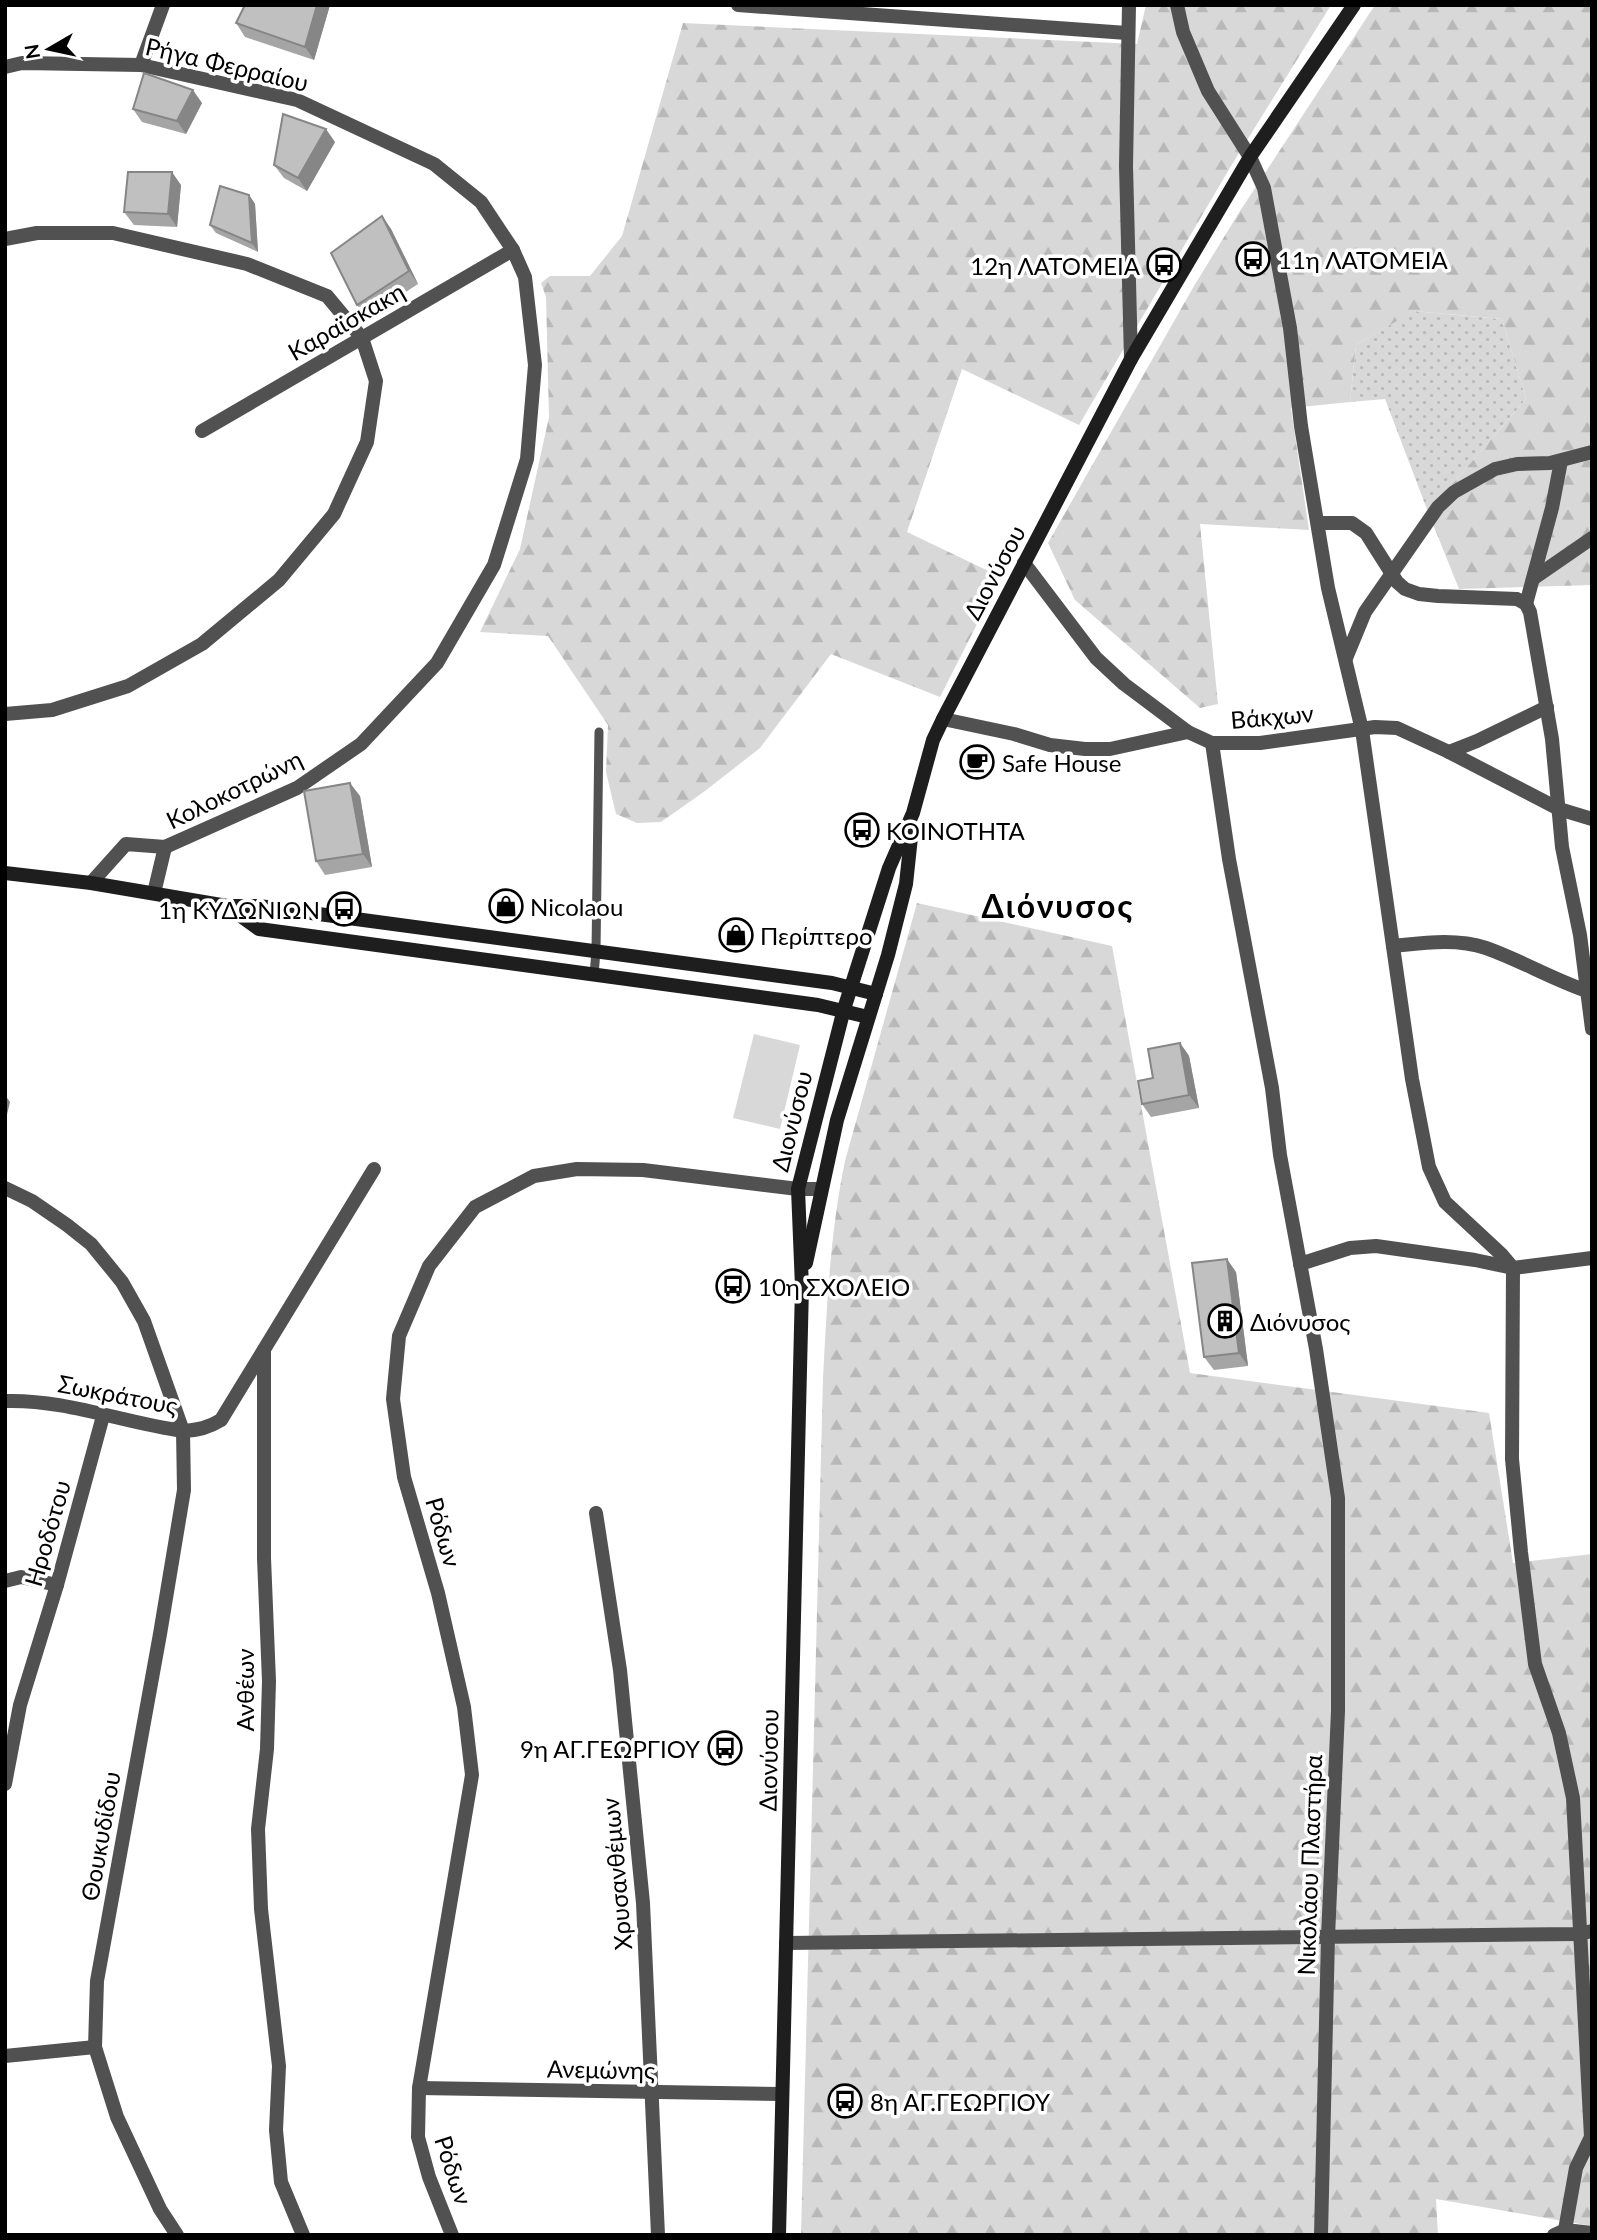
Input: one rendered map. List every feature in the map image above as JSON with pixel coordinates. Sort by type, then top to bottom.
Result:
[{"type":"main road","name":"Διονύσου","points":[[779,2235],[802,1287],[797,1189],[844,1009],[889,868],[913,813],[933,740],[1131,359],[1251,157],[1354,5]]},
{"type":"main road","name":"Διονύσου","points":[[802,1287],[837,1120],[906,884],[913,813]]},
{"type":"main road","points":[[5,873],[91,883],[227,906],[259,906],[851,986],[876,994]]},
{"type":"main road","points":[[227,906],[259,929],[844,1009],[868,1017]]},
{"type":"street","points":[[141,65],[163,5]]},
{"type":"street","points":[[738,5],[1127,33]]},
{"type":"street","name":"Διονύσου","points":[[1129,5],[1126,166],[1131,359]]},
{"type":"street","points":[[1177,5],[1183,32],[1208,91],[1251,157],[1264,188],[1290,328],[1301,426],[1328,588],[1362,730],[1412,1079],[1433,1178],[1445,1202],[1513,1268],[1512,1448],[1521,1552],[1535,1664],[1559,1733],[1573,1798],[1585,1932],[1591,2138],[1576,2168],[1560,2232],[1592,2233]]},
{"type":"street","name":"Ρήγα Φερραίου","points":[[5,67],[22,63],[141,65],[297,100],[434,164],[481,202],[513,250]]},
{"type":"street","points":[[5,239],[37,233],[113,233],[247,264],[327,296],[362,338],[376,381],[367,442],[334,514],[279,580],[202,644],[128,686],[52,710],[5,714]]},
{"type":"street","name":"Καραϊσκακη","points":[[202,431],[513,250]]},
{"type":"street","name":"Κολοκοτρώνη","points":[[91,883],[126,844],[165,848],[297,788],[361,744],[437,663],[494,565],[527,460],[535,365],[525,277],[513,250]]},
{"type":"street","points":[[1346,660],[1365,612],[1438,508],[1454,492],[1495,469],[1517,464],[1561,461],[1592,452]]},
{"type":"street","points":[[1525,604],[1534,578],[1561,461]]},
{"type":"street","points":[[1318,523],[1352,523],[1372,539],[1397,582],[1405,589],[1419,594],[1517,599],[1525,604],[1530,612],[1547,707],[1562,847],[1580,934],[1592,1029]]},
{"type":"street","points":[[1534,578],[1592,538]]},
{"type":"street","name":"Βάκχων","points":[[1024,563],[1096,658],[1124,684],[1188,732],[1212,743],[1260,743],[1375,727],[1397,728],[1559,809],[1592,819]]},
{"type":"street","points":[[1449,752],[1547,707]]},
{"type":"street","points":[[943,719],[1014,734],[1050,745],[1085,749],[1110,749],[1188,732]]},
{"type":"street","name":"Νικολάου Πλαστήρα","points":[[1212,743],[1229,859],[1272,1088],[1280,1155],[1316,1349],[1338,1498],[1338,1711],[1328,1937],[1321,2235]]},
{"type":"street","points":[[154,893],[165,848]]},
{"type":"street","points":[[1393,946],[1444,942],[1485,948],[1587,991]]},
{"type":"street","points":[[264,1350],[374,1169]]},
{"type":"street","name":"Ρόδων","points":[[452,2235],[429,2177],[418,2137],[419,2088],[472,1775],[464,1707],[438,1593],[404,1477],[393,1399],[399,1336],[429,1266],[475,1207],[534,1177],[577,1169],[643,1170],[797,1189],[821,1189]]},
{"type":"street","name":"Θουκυδίδου","points":[[5,1188],[32,1201],[91,1244],[122,1282],[148,1331],[183,1431],[184,1490],[97,1981],[95,2047],[117,2117],[160,2209],[177,2235]]},
{"type":"street","points":[[1300,1264],[1350,1248],[1376,1247],[1449,1256],[1513,1268],[1592,1258]]},
{"type":"street","name":"Σωκράτους","points":[[5,1401],[51,1404],[183,1431],[203,1430],[221,1420],[264,1350]]},
{"type":"street","name":"Ανθέων","points":[[264,1350],[264,1558],[269,1682],[267,1749],[258,1829],[261,1909],[279,2066],[276,2130],[281,2182],[303,2235]]},
{"type":"street","name":"Ηροδότου","points":[[5,1784],[20,1705],[57,1585],[103,1416]]},
{"type":"street","name":"Χρυσανθέμων","points":[[596,1513],[620,1670],[642,1889],[658,2235]]},
{"type":"street","points":[[5,1581],[21,1577],[57,1585]]},
{"type":"street","points":[[786,1943],[1585,1932]]},
{"type":"street","points":[[5,2056],[95,2047]]},
{"type":"street","name":"Ανεμώνης","points":[[419,2088],[782,2094]]},
{"type":"lane","points":[[594,975],[599,732]]},
{"type":"green space","points":[[1146,5],[1331,5],[1231,166],[1079,425],[962,369],[907,532],[1001,577],[940,697],[831,654],[760,748],[705,791],[661,822],[637,823],[616,814],[606,772],[608,725],[548,636],[480,632],[520,549],[549,417],[546,297],[541,283],[550,276],[590,276],[622,236],[683,23],[1137,44]]},
{"type":"green space","points":[[1375,5],[1592,5],[1592,585],[1459,589],[1428,512],[1526,399],[1502,319],[1414,311],[1356,345],[1350,402],[1291,408],[1309,530],[1200,524],[1218,704],[1200,708],[1075,600],[1048,543],[1194,286]]},
{"type":"green space","points":[[1413,311],[1502,319],[1526,399],[1428,512],[1385,399],[1350,402],[1356,345]]},
{"type":"green space","points":[[917,903],[1112,946],[1190,1373],[1489,1413],[1513,1563],[1592,1554],[1592,2226],[1436,2199],[1438,2235],[801,2235],[823,1378],[830,1269],[845,1161]]},
{"type":"green space","points":[[754,1034],[800,1045],[780,1129],[733,1118]]},
{"type":"building","points":[[245,5],[317,5],[305,47],[236,23]]},
{"type":"building","points":[[144,73],[193,90],[177,121],[133,109]]},
{"type":"building","points":[[283,114],[326,129],[298,178],[274,165]]},
{"type":"building","points":[[128,172],[172,172],[168,214],[124,212]]},
{"type":"building","points":[[220,186],[249,195],[252,243],[210,225]]},
{"type":"building","points":[[382,216],[409,271],[357,305],[331,253]]},
{"type":"building","points":[[350,783],[363,854],[316,861],[304,791]]},
{"type":"building","points":[[1180,1043],[1189,1095],[1142,1104],[1138,1081],[1153,1078],[1148,1049]]},
{"type":"building","name":"Διόνυσος","points":[[1227,1259],[1239,1353],[1204,1357],[1192,1263]]},
{"type":"place","name":"11η ΛΑΤΟΜΕΙΑ","points":[[1253,259]]},
{"type":"place","name":"12η ΛΑΤΟΜΕΙΑ","points":[[1164,265]]},
{"type":"place","name":"Safe House","points":[[977,762]]},
{"type":"place","name":"ΚΟΙΝΟΤΗΤΑ","points":[[862,830]]},
{"type":"place","name":"Nicolaou","points":[[506,906]]},
{"type":"place","name":"1η ΚΥΔΩΝΙΩΝ","points":[[344,909]]},
{"type":"place","name":"Περίπτερο","points":[[736,935]]},
{"type":"place","name":"10η ΣΧΟΛΕΙΟ","points":[[733,1286]]},
{"type":"place","name":"Διόνυσος","points":[[1225,1321]]},
{"type":"place","name":"9η ΑΓ.ΓΕΩΡΓΙΟΥ","points":[[725,1748]]},
{"type":"place","name":"8η ΑΓ.ΓΕΩΡΓΙΟΥ","points":[[845,2101]]},
{"type":"district","name":"Διόνυσος","points":[[1058,905]]}]
